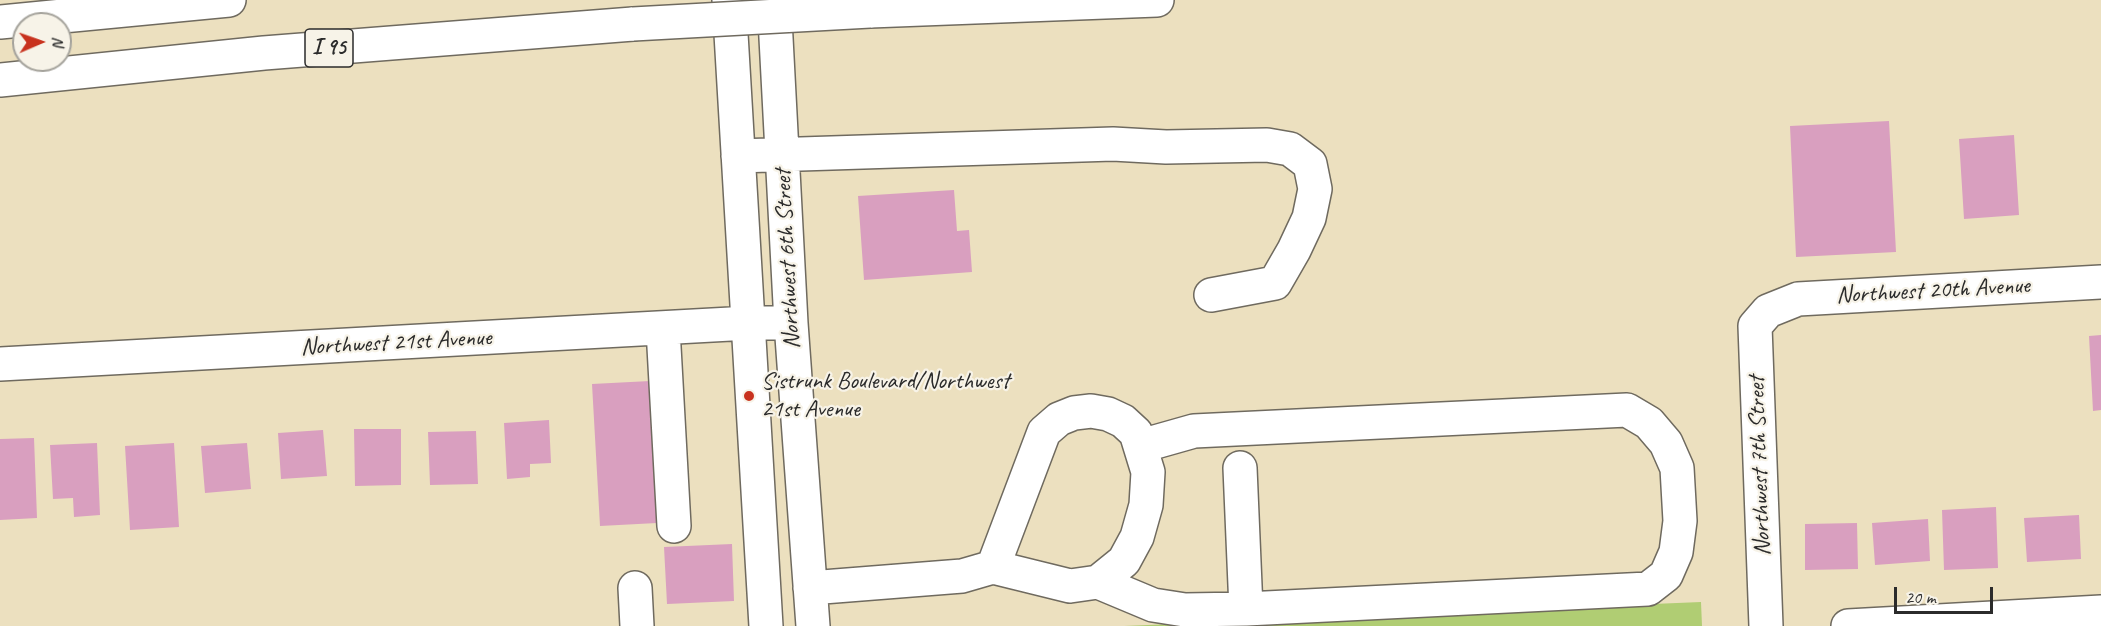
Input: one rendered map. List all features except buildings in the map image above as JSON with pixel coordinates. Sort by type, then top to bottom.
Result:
[{"type":"main road","points":[[0,22],[229,0]]},
{"type":"main road","name":"Northwest 6th Street","points":[[729,0],[766,626]]},
{"type":"main road","name":"Northwest 6th Street","points":[[774,0],[791,323],[813,626]]},
{"type":"main road","name":"I 95","points":[[8,81],[264,53],[633,24],[870,10],[1157,0]]},
{"type":"main road","points":[[738,156],[1113,144],[1166,147],[1267,146],[1290,149],[1310,164],[1315,189],[1309,218],[1294,250],[1275,283],[1211,295]]},
{"type":"main road","name":"Northwest 20th Avenue","points":[[1768,310],[1798,298],[2101,282]]},
{"type":"main road","name":"Northwest 7th Street","points":[[1766,626],[1755,326],[1768,310]]},
{"type":"main road","name":"Northwest 21st Avenue","points":[[0,364],[749,323],[791,323]]},
{"type":"main road","points":[[663,329],[674,526]]},
{"type":"main road","points":[[1098,582],[1153,605],[1185,610],[1648,590],[1666,575],[1676,552],[1680,521],[1677,468],[1666,442],[1649,423],[1627,410],[1194,431],[1141,447]]},
{"type":"main road","points":[[810,588],[963,576],[993,567],[1070,586],[1098,582],[1124,561],[1137,537],[1146,505],[1148,472],[1136,433],[1123,421],[1108,414],[1083,412],[1059,419],[1044,432],[993,567]]},
{"type":"main road","points":[[1239,468],[1246,609]]},
{"type":"main road","points":[[635,588],[637,626]]},
{"type":"main road","points":[[1848,626],[2101,612]]},
{"type":"green space","points":[[1701,602],[1702,626],[1124,626]]},
{"type":"place","name":"Sistrunk Boulevard/Northwest 21st Avenue","points":[[749,396]]}]
